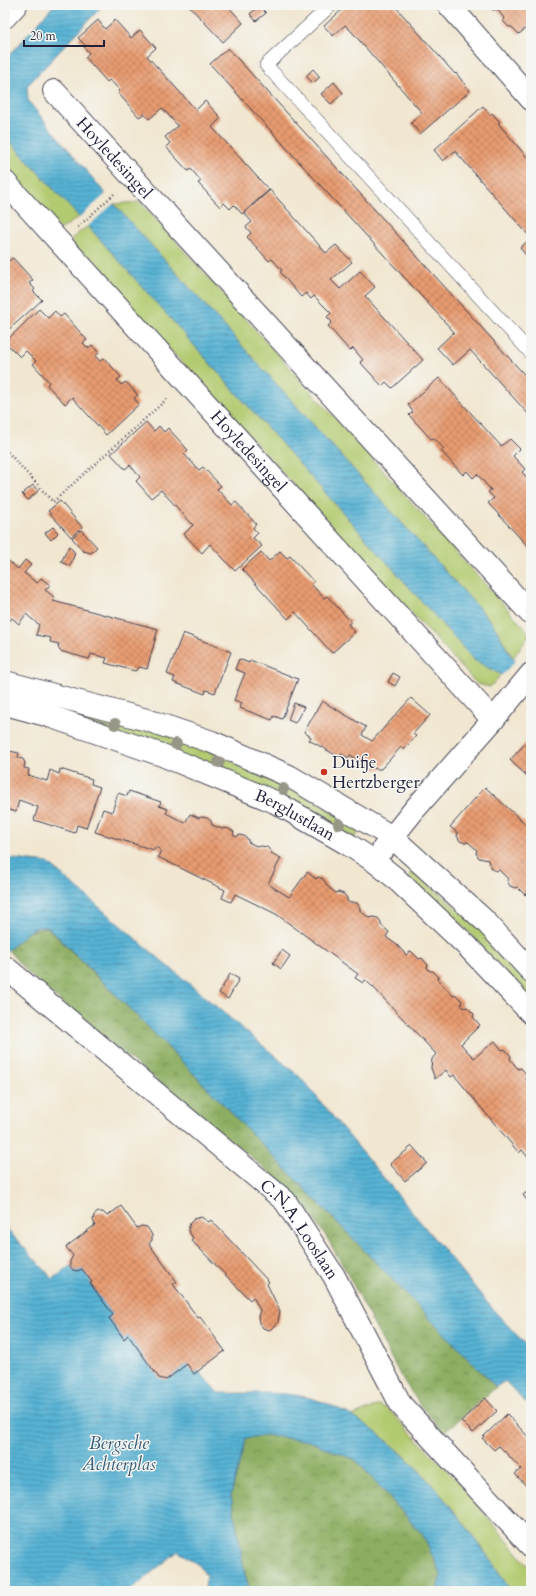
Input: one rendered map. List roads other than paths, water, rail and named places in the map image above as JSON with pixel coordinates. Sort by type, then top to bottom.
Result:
[{"type":"street","points":[[5,17],[16,5]]},
{"type":"street","points":[[449,5],[531,100]]},
{"type":"street","name":"Hoyledesingel","points":[[54,91],[531,614]]},
{"type":"street","name":"Hoyledesingel","points":[[5,182],[493,720]]},
{"type":"street","points":[[374,861],[392,837],[531,674]]},
{"type":"street","name":"Berglustlaan","points":[[5,682],[147,720],[212,742],[289,776],[392,837],[485,921],[531,971]]},
{"type":"street","name":"Berglustlaan","points":[[5,704],[50,716],[162,755],[275,802],[346,843],[374,861],[394,878],[466,945],[531,1013]]},
{"type":"street","name":"C.N.A. Looslaan","points":[[5,967],[285,1201],[334,1276],[401,1405],[531,1546]]},
{"type":"lane","points":[[331,5],[266,65],[531,353]]},
{"type":"water","points":[[54,5],[103,5],[27,86],[28,100],[105,193],[104,196],[112,205],[114,204],[493,624],[510,655],[531,677],[530,702],[509,679],[474,660],[88,226],[89,224],[81,216],[79,217],[5,136],[5,60]]},
{"type":"water","points":[[5,858],[48,863],[300,1077],[496,1313],[531,1350],[531,1408],[505,1381],[496,1387],[165,1044],[48,927],[38,927],[29,931],[5,953]]},
{"type":"water","name":"Bergsche Achterplas","points":[[5,1227],[53,1279],[91,1250],[218,1393],[274,1393],[306,1397],[337,1408],[368,1426],[396,1449],[424,1476],[472,1534],[511,1591],[437,1591],[441,1574],[423,1535],[356,1460],[309,1441],[266,1435],[246,1438],[231,1495],[245,1575],[250,1591],[205,1591],[206,1576],[200,1566],[178,1551],[129,1591],[5,1591]]},
{"type":"place","name":"Duifje Hertzberger","points":[[324,772]]}]
